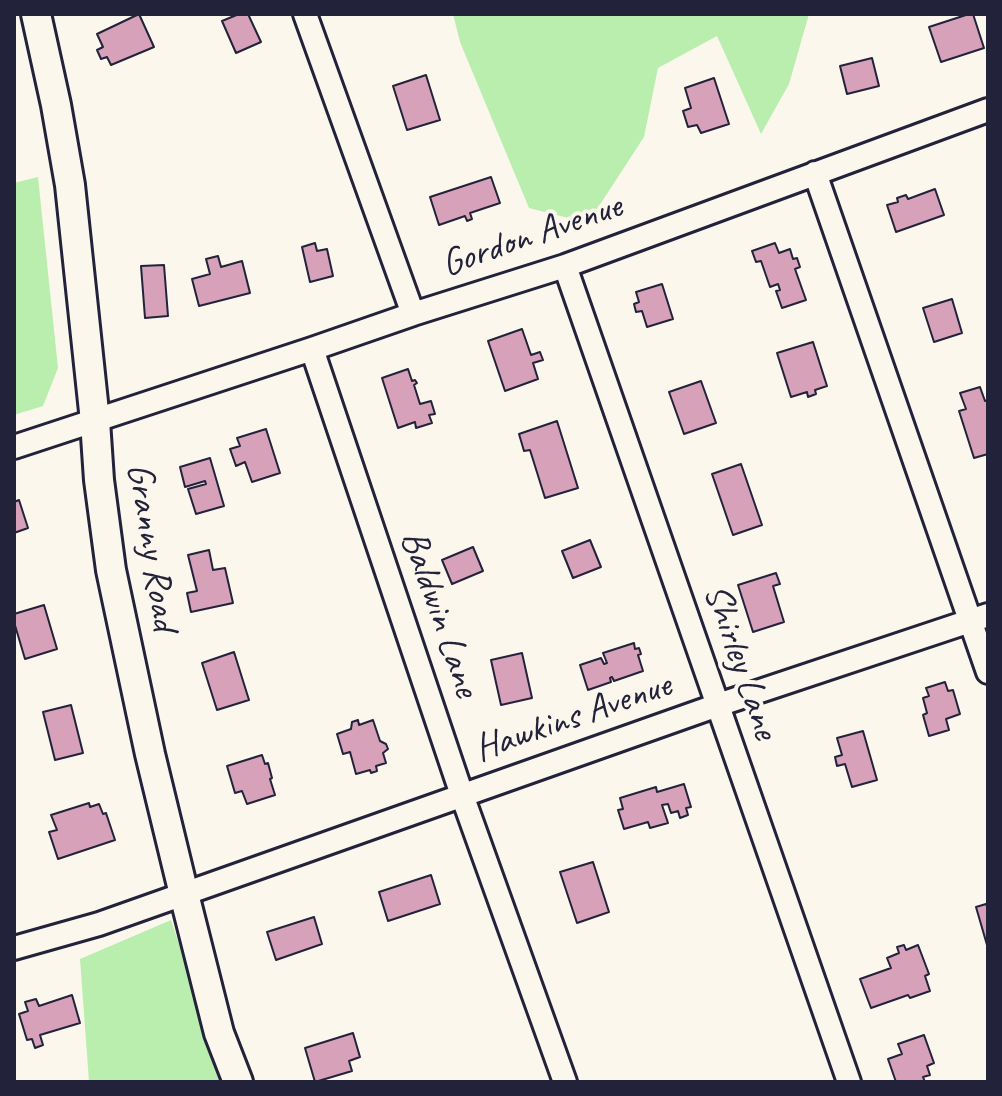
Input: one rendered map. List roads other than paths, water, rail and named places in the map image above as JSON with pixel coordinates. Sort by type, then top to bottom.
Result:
[{"type":"street","name":"Granny Road","points":[[36,14],[70,185],[99,480],[111,570],[184,894],[219,1033],[238,1082]]},
{"type":"street","points":[[305,14],[413,314]]},
{"type":"street","name":"Gordon Avenue","points":[[14,447],[565,266],[988,110]]},
{"type":"street","points":[[815,173],[979,618],[988,672]]},
{"type":"street","name":"Shirley Lane","points":[[565,266],[849,1082]]},
{"type":"street","name":"Baldwin Lane","points":[[312,349],[462,795],[565,1082]]},
{"type":"street","name":"Hawkins Avenue","points":[[14,948],[99,924],[718,705],[979,618]]}]
